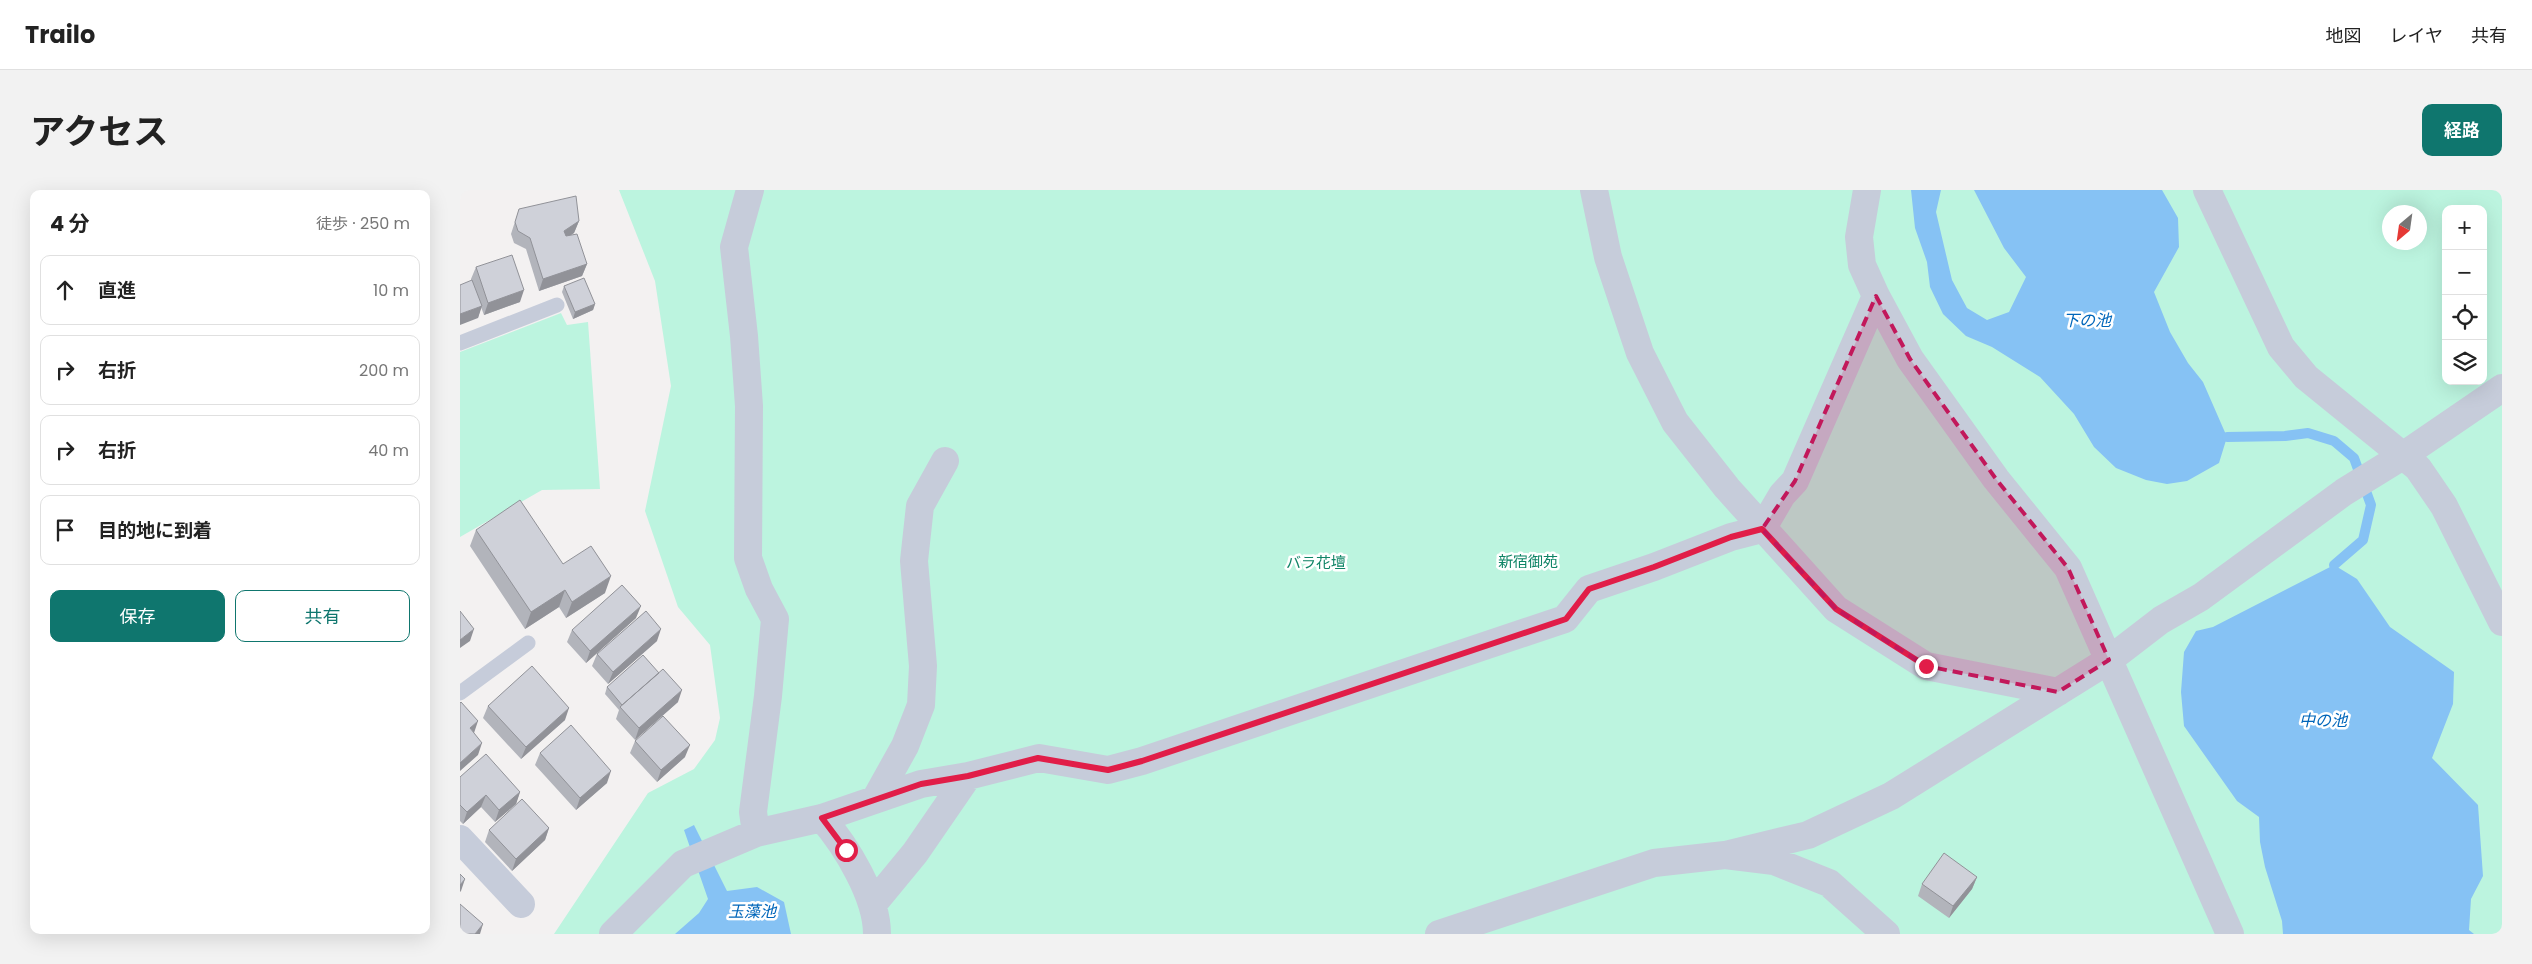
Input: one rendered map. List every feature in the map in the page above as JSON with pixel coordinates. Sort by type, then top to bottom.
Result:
[{"type":"street","points":[[750,190],[734,247],[744,336],[749,406],[748,558],[759,589],[775,619],[768,696],[753,812],[756,833]]},
{"type":"street","points":[[1594,190],[1608,257],[1640,353],[1676,422],[1727,488],[1762,529],[1836,609],[1926,666],[2058,692]]},
{"type":"street","points":[[1867,190],[1859,237],[1862,265],[1876,296],[1910,359],[1996,479],[2068,568],[2230,934]]},
{"type":"street","points":[[2207,190],[2281,347],[2306,377],[2418,468],[2444,506],[2502,622]]},
{"type":"street","points":[[613,934],[682,864],[756,833],[822,818],[921,784],[968,776],[1038,758],[1108,770],[1142,761],[1566,619],[1589,589],[1654,567],[1731,537],[1762,529],[1782,495],[1794,481],[1876,296]]},
{"type":"street","points":[[1439,934],[1654,862],[1725,855],[1808,835],[1891,796],[2109,660],[2160,620],[2201,597],[2344,492],[2404,455],[2502,388]]},
{"type":"street","points":[[876,798],[905,746],[921,705],[923,666],[914,561],[920,506],[945,461]]},
{"type":"street","points":[[873,904],[915,853],[968,776]]},
{"type":"street","points":[[822,818],[846,850],[873,904],[877,934]]},
{"type":"street","points":[[460,839],[521,904]]},
{"type":"street","points":[[1725,855],[1774,861],[1829,883],[1886,934]]},
{"type":"lane","points":[[460,343],[557,305]]},
{"type":"lane","points":[[460,693],[528,643]]},
{"type":"highlighted area","points":[[1876,296],[1910,359],[1996,479],[2068,568],[2109,660],[2058,692],[1926,666],[1836,609],[1762,529],[1795,481]]},
{"type":"green space","name":"新宿御苑","points":[[619,190],[2502,190],[2502,934],[554,934],[648,793],[694,769],[715,740],[720,718],[710,645],[678,607],[645,511],[671,386],[655,281]]},
{"type":"green space","points":[[561,313],[567,325],[588,322],[600,489],[542,490],[460,537],[460,352]]},
{"type":"water","name":"下の池","points":[[1911,190],[1941,190],[1936,212],[1952,280],[1967,308],[1987,320],[2009,312],[2026,277],[2004,248],[1974,190],[2162,190],[2178,218],[2179,247],[2154,292],[2170,332],[2188,363],[2203,382],[2227,437],[2219,463],[2187,481],[2167,484],[2146,480],[2116,468],[2094,447],[2074,414],[2040,377],[1992,347],[1966,336],[1943,314],[1930,287],[1927,262],[1915,228]]},
{"type":"water","name":"中の池","points":[[2334,565],[2357,579],[2390,627],[2454,672],[2453,704],[2432,758],[2478,805],[2483,876],[2471,899],[2469,930],[2474,934],[2283,934],[2282,921],[2265,867],[2260,842],[2259,817],[2237,801],[2184,726],[2181,692],[2184,652],[2196,631],[2213,627]]},
{"type":"water","name":"玉藻池","points":[[694,825],[727,891],[757,887],[784,902],[791,934],[675,934],[699,913],[708,899],[684,830]]},
{"type":"building","points":[[576,196],[579,221],[564,231],[566,236],[577,234],[587,264],[543,279],[530,238],[518,231],[515,222],[519,209]]},
{"type":"building","points":[[512,255],[524,290],[488,303],[476,267]]},
{"type":"building","points":[[584,278],[595,304],[575,312],[564,286]]},
{"type":"building","points":[[472,280],[482,306],[460,314],[460,285]]},
{"type":"building","points":[[520,500],[563,564],[591,546],[611,576],[572,602],[565,590],[531,612],[476,530]]},
{"type":"building","points":[[622,585],[641,606],[590,651],[572,630]]},
{"type":"building","points":[[460,611],[474,629],[460,640]]},
{"type":"building","points":[[646,611],[661,629],[613,672],[597,654]]},
{"type":"building","points":[[643,655],[659,673],[622,705],[607,687]]},
{"type":"building","points":[[532,666],[569,708],[526,747],[488,706]]},
{"type":"building","points":[[663,669],[682,690],[639,728],[620,707]]},
{"type":"building","points":[[460,703],[478,721],[470,728],[482,743],[460,763]]},
{"type":"building","points":[[663,716],[690,745],[661,770],[635,741]]},
{"type":"building","points":[[571,725],[611,771],[580,798],[540,753]]},
{"type":"building","points":[[486,754],[520,792],[499,810],[486,795],[467,812],[460,805],[460,777]]},
{"type":"building","points":[[522,799],[549,828],[516,859],[489,830]]},
{"type":"building","points":[[1944,853],[1977,877],[1953,906],[1922,884]]},
{"type":"building","points":[[460,874],[465,879],[460,885]]},
{"type":"building","points":[[460,904],[483,924],[475,934],[460,934]]},
{"type":"waterway","points":[[2227,437],[2285,436],[2308,433],[2334,441],[2354,458],[2371,505],[2363,540],[2334,565]]},
{"type":"route","points":[[846,850],[822,818],[921,784],[968,776],[1038,758],[1108,770],[1142,761],[1566,619],[1589,589],[1654,567],[1731,537],[1762,529],[1836,609],[1926,666]]},
{"type":"park label","name":"バラ花壇","points":[[1316,563]]}]
